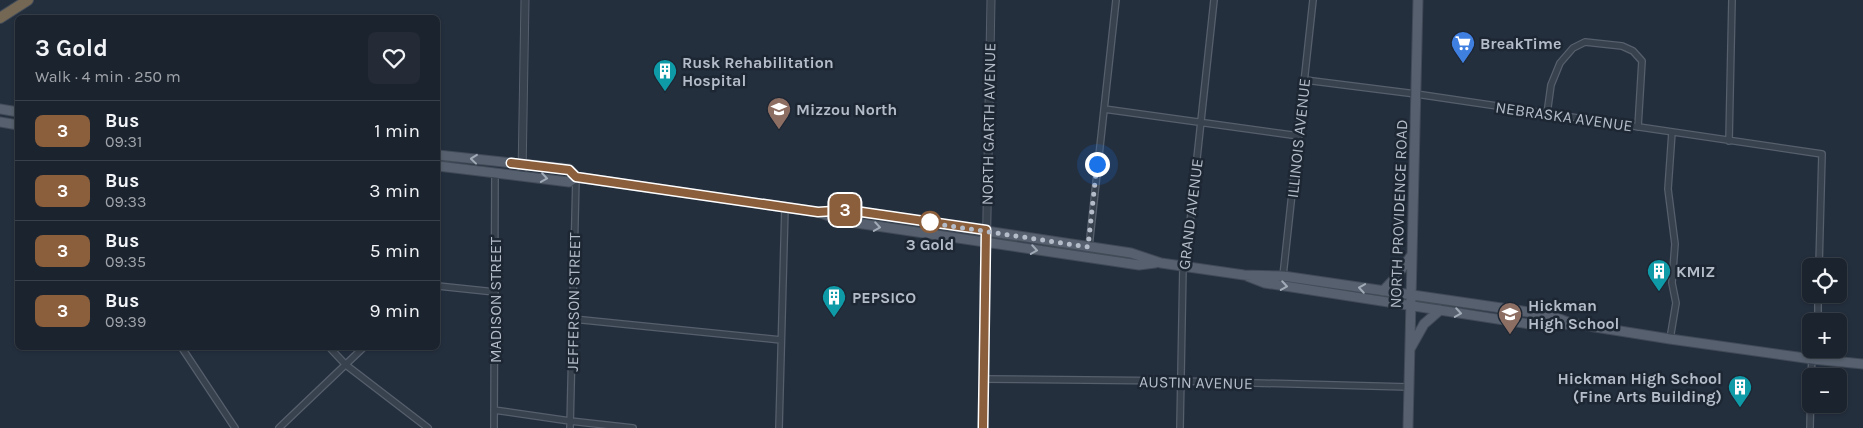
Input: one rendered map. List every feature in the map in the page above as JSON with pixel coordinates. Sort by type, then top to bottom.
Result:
[{"type":"highway","points":[[0,18],[28,0]]},
{"type":"main road","name":"NORTH PROVIDENCE ROAD","points":[[1408,428],[1418,0]]},
{"type":"main road","points":[[0,109],[15,112]]},
{"type":"main road","points":[[0,122],[15,124]]},
{"type":"main road","points":[[440,155],[569,170],[576,177],[818,212],[843,221],[985,243],[1139,265],[1158,263],[1244,275],[1283,276],[1549,316],[1570,324],[1814,359],[1863,364]]},
{"type":"main road","points":[[440,166],[568,182],[576,177]]},
{"type":"main road","points":[[818,212],[848,210],[986,230],[1139,255],[1158,263]]},
{"type":"main road","points":[[1383,291],[1411,256]]},
{"type":"main road","points":[[1244,275],[1265,283],[1529,324],[1548,326],[1570,324]]},
{"type":"main road","points":[[1410,349],[1424,324],[1440,310]]},
{"type":"street","points":[[522,175],[526,0]]},
{"type":"street","name":"NORTH GARTH AVENUE","points":[[983,428],[991,0]]},
{"type":"street","points":[[1088,247],[1116,0]]},
{"type":"street","name":"GRAND AVENUE","points":[[1180,428],[1183,266],[1187,251],[1214,0]]},
{"type":"street","name":"ILLINOIS AVENUE","points":[[1283,276],[1313,0]]},
{"type":"street","points":[[1729,141],[1732,0]]},
{"type":"street","points":[[1547,114],[1551,85],[1560,63],[1572,48],[1585,42],[1622,46],[1633,51],[1642,61],[1638,127]]},
{"type":"street","name":"NEBRASKA AVENUE","points":[[1305,80],[1416,94],[1822,154],[1819,258]]},
{"type":"street","points":[[1104,109],[1299,136]]},
{"type":"street","points":[[1670,339],[1676,303],[1672,283],[1675,244],[1668,189],[1672,132]]},
{"type":"street","name":"MADISON STREET","points":[[494,428],[495,172]]},
{"type":"street","name":"JEFFERSON STREET","points":[[570,425],[576,177]]},
{"type":"street","points":[[779,428],[785,207]]},
{"type":"street","points":[[440,286],[495,292]]},
{"type":"street","points":[[573,318],[781,340]]},
{"type":"street","points":[[183,350],[235,428]]},
{"type":"street","points":[[332,350],[346,365],[428,428]]},
{"type":"street","points":[[279,428],[362,350]]},
{"type":"street","points":[[1813,368],[1814,359]]},
{"type":"street","name":"AUSTIN AVENUE","points":[[984,379],[1180,381],[1409,387]]},
{"type":"street","points":[[494,410],[570,425],[633,428]]},
{"type":"street","points":[[1810,413],[1810,428]]},
{"type":"bus line","name":"3","points":[[511,163],[569,170],[576,177],[818,212],[848,210],[986,230],[983,428]]},
{"type":"place","name":"BreakTime","points":[[1463,64]]},
{"type":"place","name":"Rusk Rehabilitation Hospital","points":[[665,92]]},
{"type":"place","name":"Mizzou North","points":[[779,130]]},
{"type":"place","name":"3 Gold","points":[[930,222]]},
{"type":"place","name":"KMIZ","points":[[1659,292]]},
{"type":"place","name":"PEPSICO","points":[[834,318]]},
{"type":"place","name":"Hickman High School","points":[[1510,335]]},
{"type":"place","name":"Hickman High School (Fine Arts Building)","points":[[1740,408]]},
{"type":"route","points":[[930,222],[924,222],[1088,247],[1097,164]]}]
